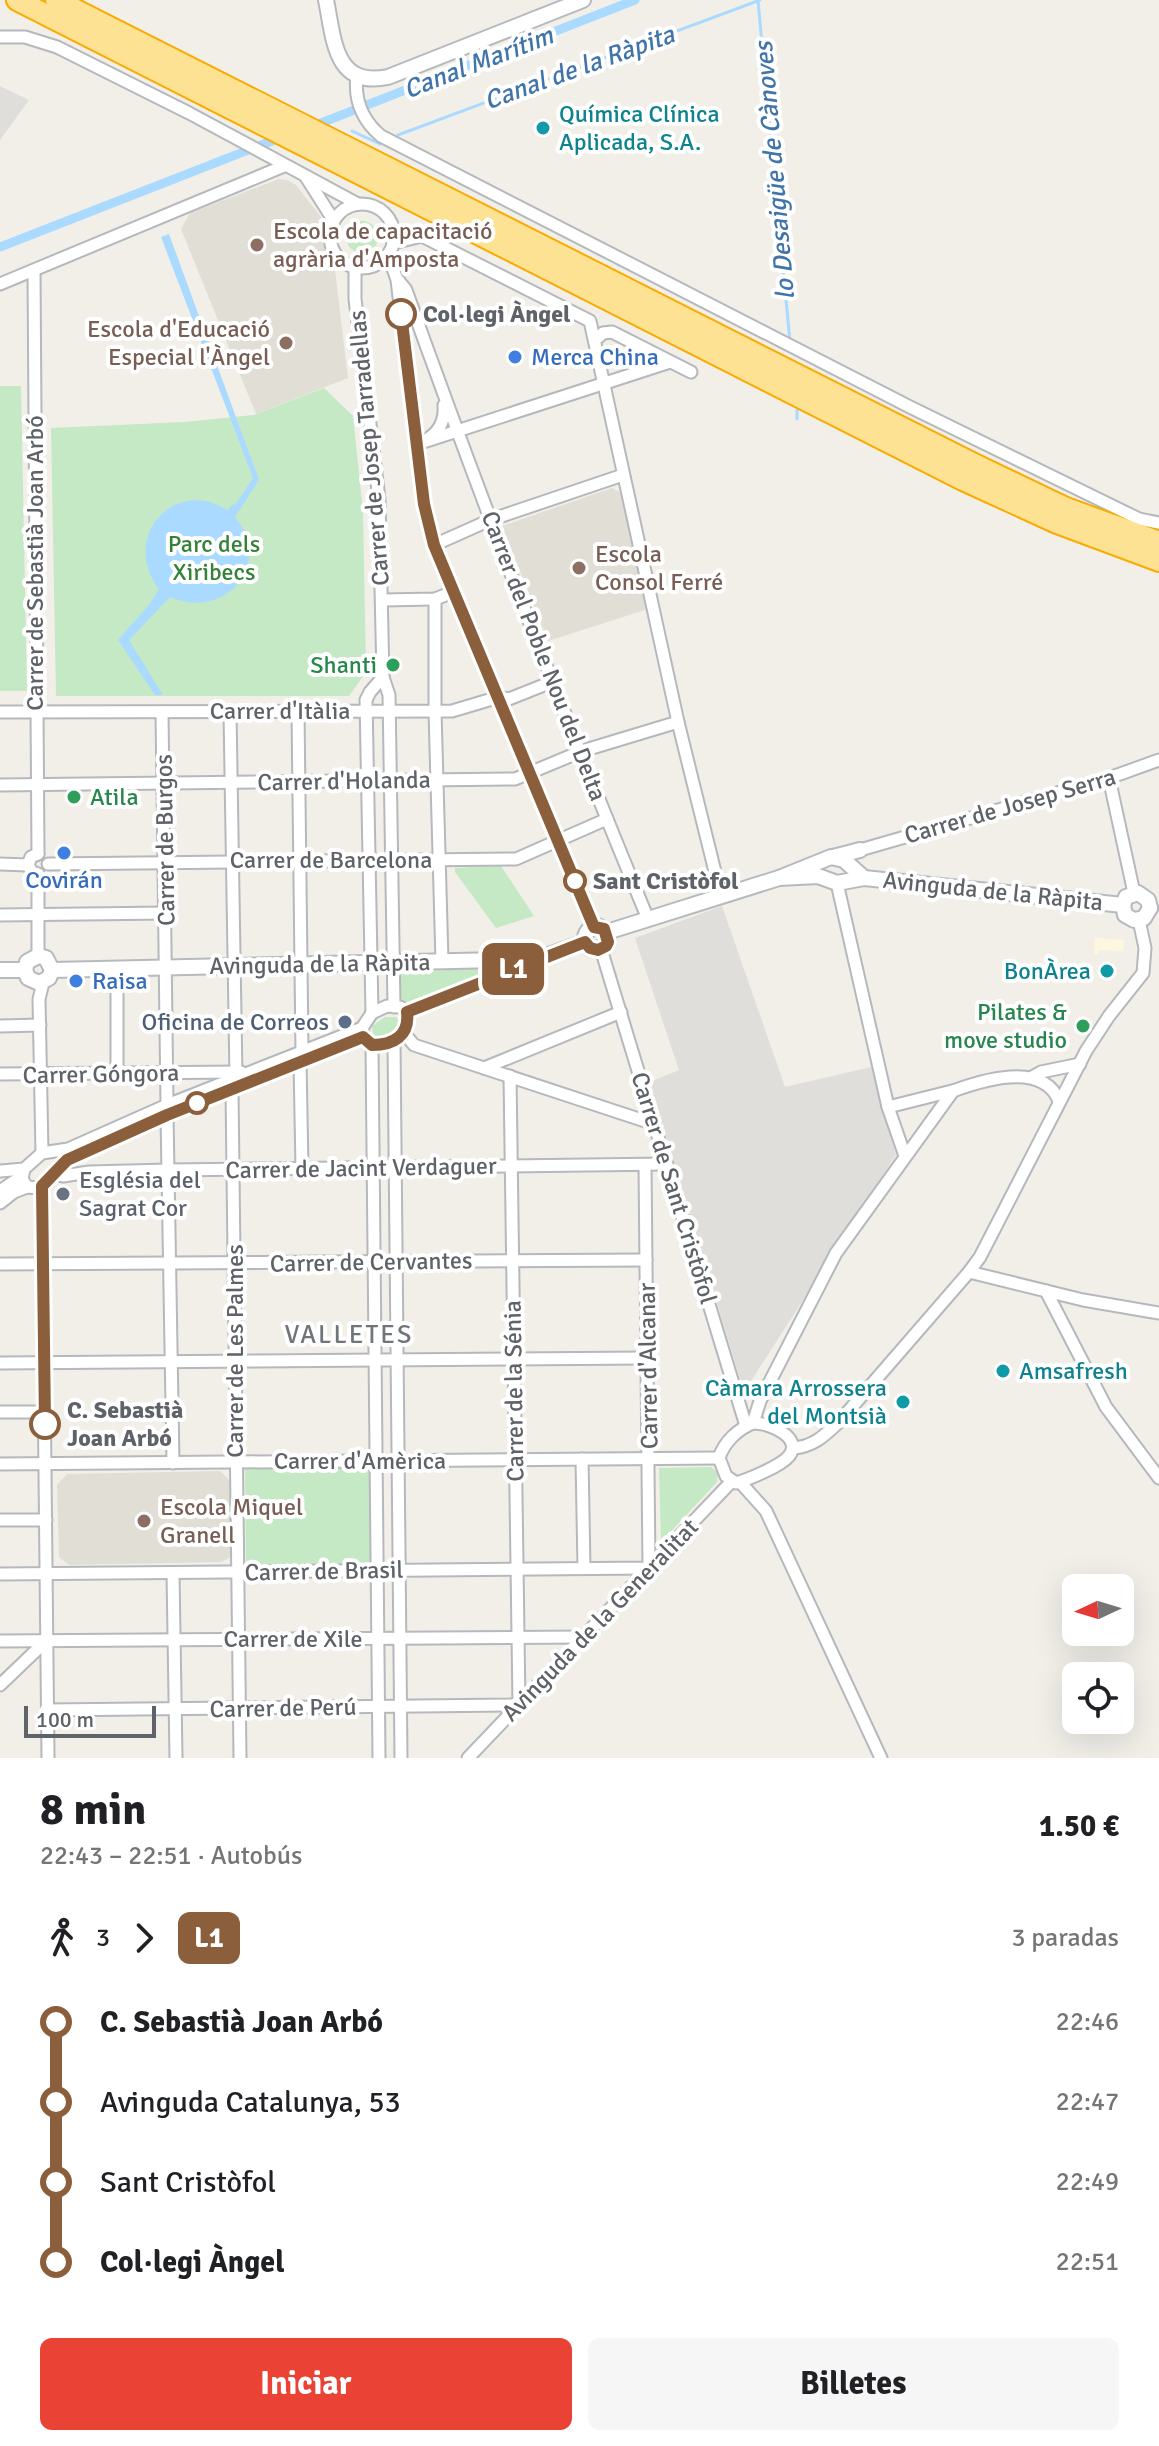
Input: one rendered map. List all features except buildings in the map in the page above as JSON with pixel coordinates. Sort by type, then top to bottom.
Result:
[{"type":"highway","points":[[17,0],[97,21]]},
{"type":"highway","points":[[65,0],[97,21],[999,477],[1066,508],[1159,542]]},
{"type":"highway","points":[[0,4],[53,9],[963,480],[1096,539],[1159,561]]},
{"type":"street","points":[[326,0],[340,58],[350,72],[367,80],[388,77],[583,0]]},
{"type":"street","points":[[0,37],[25,37],[57,47],[189,113],[358,204],[383,211],[392,226],[391,248],[424,504],[434,545],[559,841],[600,929],[608,942],[601,949],[594,950],[585,942],[587,930],[600,929],[648,919],[860,850]]},
{"type":"street","points":[[357,76],[355,91],[360,108],[372,129],[381,136],[924,414],[1139,519],[1159,523]]},
{"type":"street","points":[[0,284],[279,163]]},
{"type":"street","points":[[305,176],[334,221]]},
{"type":"street","points":[[358,204],[349,207],[334,221],[331,230],[333,249],[355,267],[374,265],[391,248],[422,236],[590,321],[678,722],[721,896]]},
{"type":"street","name":"Carrer de Josep Tarradellas","points":[[355,267],[355,299],[379,499],[383,677],[390,711],[394,1007]]},
{"type":"street","name":"Carrer de Sebastià Joan Arbó","points":[[34,271],[38,854]]},
{"type":"street","name":"Carrer del Poble Nou del Delta","points":[[397,280],[406,290],[490,520],[648,919]]},
{"type":"street","points":[[595,340],[603,333],[612,332],[691,372]]},
{"type":"street","points":[[648,369],[653,353]]},
{"type":"street","points":[[417,444],[670,362]]},
{"type":"street","name":"Carrer del Poble Nou del Delta","points":[[417,444],[440,428],[444,416],[443,393]]},
{"type":"street","points":[[434,545],[490,520],[623,475]]},
{"type":"street","points":[[383,600],[435,599],[453,592]]},
{"type":"street","points":[[435,599],[442,961]]},
{"type":"street","name":"Carrer de Josep Tarradellas","points":[[372,1013],[366,700],[383,677]]},
{"type":"street","name":"Carrer d'Itàlia","points":[[0,712],[452,711],[499,697],[509,699],[554,681]]},
{"type":"street","points":[[298,711],[302,1169]]},
{"type":"street","name":"Carrer de Burgos","points":[[162,712],[173,1463]]},
{"type":"street","points":[[230,712],[235,1079]]},
{"type":"street","name":"Carrer d'Holanda","points":[[0,785],[515,779],[582,751],[678,722]]},
{"type":"street","name":"Carrer de Josep Serra","points":[[860,850],[1109,778],[1159,760]]},
{"type":"street","points":[[1109,778],[1133,890]]},
{"type":"street","name":"Carrer de Barcelona","points":[[48,864],[516,859],[607,819]]},
{"type":"street","points":[[835,881],[847,877],[847,864],[860,850]]},
{"type":"street","points":[[38,854],[46,858],[48,864],[46,871],[38,874],[32,872],[28,865],[31,857],[38,854]]},
{"type":"street","points":[[847,864],[840,857],[830,858],[822,869],[835,881],[888,1107],[905,1156]]},
{"type":"street","points":[[0,864],[28,865]]},
{"type":"street","name":"Avinguda de la Ràpita","points":[[847,864],[864,878]]},
{"type":"street","points":[[38,874],[38,956]]},
{"type":"street","name":"Avinguda de la Ràpita","points":[[779,878],[818,876],[835,881],[864,878],[1123,905]]},
{"type":"street","points":[[1133,890],[1123,905],[1125,915],[1139,920]]},
{"type":"street","points":[[1133,890],[1146,896],[1154,909],[1139,920]]},
{"type":"street","points":[[0,915],[166,913]]},
{"type":"street","points":[[793,1448],[807,1447],[839,1422],[980,1257],[1059,1101],[1109,1016],[1143,973],[1145,948],[1139,920]]},
{"type":"street","name":"Avinguda de la Ràpita","points":[[52,970],[538,959],[585,942]]},
{"type":"street","name":"Carrer de Sant Cristòfol","points":[[601,949],[750,1424]]},
{"type":"street","points":[[0,970],[33,978],[49,978],[52,970],[46,958],[38,956],[27,962],[33,978],[39,999],[42,1153],[14,1192],[0,1203]]},
{"type":"street","points":[[407,1012],[538,959]]},
{"type":"street","points":[[117,969],[117,1074]]},
{"type":"street","points":[[379,1758],[372,1168],[366,1037],[372,1013],[387,1006],[400,1007],[407,1012],[408,1024],[394,1042],[401,1758]]},
{"type":"street","points":[[484,1068],[621,1012]]},
{"type":"street","points":[[0,1026],[40,1025]]},
{"type":"street","points":[[404,1033],[414,1045],[654,1124]]},
{"type":"street","points":[[0,1171],[24,1177],[32,1189],[42,1186],[67,1160],[235,1079],[366,1037],[394,1042]]},
{"type":"street","name":"Carrer Góngora","points":[[0,1074],[167,1073],[235,1079],[301,1056]]},
{"type":"street","points":[[888,1107],[981,1083],[1032,1077],[1081,1063]]},
{"type":"street","name":"Carrer de la Sénia","points":[[510,1076],[519,1705]]},
{"type":"street","points":[[1032,1077],[1047,1083],[1059,1101]]},
{"type":"street","name":"Carrer de Les Palmes","points":[[235,1079],[233,1169],[240,1758]]},
{"type":"street","points":[[881,1758],[766,1511],[726,1476],[719,1458],[725,1445],[750,1424],[836,1253],[953,1091]]},
{"type":"street","points":[[42,1153],[55,1153],[167,1110]]},
{"type":"street","points":[[55,1153],[60,1157],[58,1170]]},
{"type":"street","name":"Carrer de Jacint Verdaguer","points":[[58,1170],[63,1176],[89,1172],[168,1170],[667,1164]]},
{"type":"street","name":"Carrer d'Alcanar","points":[[645,1165],[649,1568]]},
{"type":"street","points":[[0,1191],[24,1177]]},
{"type":"street","points":[[42,1186],[48,1758]]},
{"type":"street","name":"Carrer de Cervantes","points":[[0,1264],[646,1260]]},
{"type":"street","points":[[969,1272],[1083,1300],[1159,1313]]},
{"type":"street","points":[[1046,1291],[1106,1407],[1159,1478]]},
{"type":"street","points":[[0,1363],[648,1358]]},
{"type":"street","points":[[0,1412],[45,1412]]},
{"type":"street","points":[[736,1482],[781,1462],[793,1448],[790,1440],[773,1426],[750,1424]]},
{"type":"street","name":"Carrer d'Amèrica","points":[[0,1464],[719,1458]]},
{"type":"street","points":[[582,1459],[584,1568]]},
{"type":"street","name":"Avinguda de la Generalitat","points":[[468,1758],[649,1568],[736,1482]]},
{"type":"street","points":[[0,1520],[46,1520]]},
{"type":"street","name":"Carrer de Brasil","points":[[0,1574],[649,1568]]},
{"type":"street","points":[[173,1573],[176,1758]]},
{"type":"street","name":"Carrer de Xile","points":[[0,1641],[586,1637]]},
{"type":"street","points":[[0,1685],[47,1640]]},
{"type":"street","name":"Carrer de Perú","points":[[48,1710],[519,1705]]},
{"type":"shaded area","points":[[0,86],[29,100],[0,140]]},
{"type":"shaded area","points":[[279,179],[296,185],[324,221],[327,250],[334,262],[348,378],[256,414],[181,229],[190,213]]},
{"type":"shaded area","name":"Escola Consol Ferré","points":[[612,488],[620,492],[648,609],[548,641],[502,526]]},
{"type":"shaded area","points":[[722,906],[785,1087],[871,1067],[896,1155],[744,1392],[650,1082],[679,1070],[635,938]]},
{"type":"shaded area","name":"BonÀrea","points":[[1095,938],[1124,940],[1123,951],[1099,950],[1098,954],[1094,954]]},
{"type":"shaded area","name":"Escola Miquel Granell","points":[[220,1471],[230,1481],[230,1557],[222,1562],[69,1565],[59,1557],[57,1485],[67,1474]]},
{"type":"green space","points":[[362,221],[374,225],[378,237],[374,249],[362,253],[350,249],[346,237],[350,225]]},
{"type":"green space","points":[[0,386],[21,386],[27,691],[0,691]]},
{"type":"green space","name":"Parc dels Xiribecs","points":[[324,388],[353,416],[363,511],[366,672],[349,696],[56,696],[51,428],[185,422],[254,415]]},
{"type":"green space","points":[[501,866],[534,916],[496,928],[455,868]]},
{"type":"green space","points":[[512,966],[409,1008],[397,1000],[398,973]]},
{"type":"green space","points":[[385,1017],[396,1017],[401,1023],[400,1028],[390,1038],[379,1040],[373,1035],[372,1026]]},
{"type":"green space","points":[[711,1467],[718,1473],[717,1482],[661,1539],[659,1468]]},
{"type":"green space","points":[[245,1468],[370,1468],[370,1563],[246,1565]]},
{"type":"water","points":[[169,234],[259,480],[235,517],[246,535],[249,553],[246,570],[238,584],[225,595],[209,601],[190,602],[170,597],[129,640],[163,695],[155,695],[118,640],[159,589],[149,570],[146,551],[149,533],[158,518],[171,507],[188,501],[207,502],[227,510],[235,505],[253,478],[161,237]]},
{"type":"waterway","name":"Canal Marítim","points":[[321,123],[635,0]]},
{"type":"waterway","name":"Canal de la Ràpita","points":[[398,135],[760,0]]},
{"type":"waterway","name":"lo Desaigüe de Cànoves","points":[[758,1],[790,342]]},
{"type":"waterway","points":[[352,131],[380,144]]},
{"type":"waterway","name":"Canal Marítim","points":[[0,247],[274,140]]},
{"type":"waterway","name":"lo Desaigüe de Cànoves","points":[[797,410],[797,419]]},
{"type":"bus line","name":"L1","points":[[45,1424],[42,1186],[67,1160],[167,1115],[363,1037],[372,1045],[394,1042],[408,1024],[407,1012],[585,942],[594,950],[601,949],[608,942],[607,932],[594,927],[434,545],[424,504],[401,314]]},
{"type":"place","name":"Química Clínica Aplicada, S.A.","points":[[543,128]]},
{"type":"place","name":"Escola de capacitació agrària d'Amposta","points":[[257,245]]},
{"type":"place","name":"Col·legi Àngel","points":[[401,314]]},
{"type":"place","name":"Escola d'Educació Especial l'Àngel","points":[[286,343]]},
{"type":"place","name":"Merca China","points":[[515,357]]},
{"type":"place","name":"Escola Consol Ferré","points":[[579,568]]},
{"type":"place","name":"Shanti","points":[[393,665]]},
{"type":"place","name":"Atila","points":[[74,797]]},
{"type":"place","name":"Covirán","points":[[64,853]]},
{"type":"place","name":"Sant Cristòfol","points":[[575,881]]},
{"type":"place","name":"BonÀrea","points":[[1107,971]]},
{"type":"place","name":"Raisa","points":[[76,981]]},
{"type":"place","name":"Oficina de Correos","points":[[345,1022]]},
{"type":"place","name":"Pilates & move studio","points":[[1083,1026]]},
{"type":"place","name":"Església del Sagrat Cor","points":[[63,1194]]},
{"type":"place","name":"Amsafresh","points":[[1003,1371]]},
{"type":"place","name":"Càmara Arrossera del Montsià","points":[[903,1402]]},
{"type":"place","name":"C. Sebastià Joan Arbó","points":[[45,1424]]},
{"type":"place","name":"Escola Miquel Granell","points":[[144,1521]]},
{"type":"district","name":"VALLETES","points":[[349,1334]]}]
